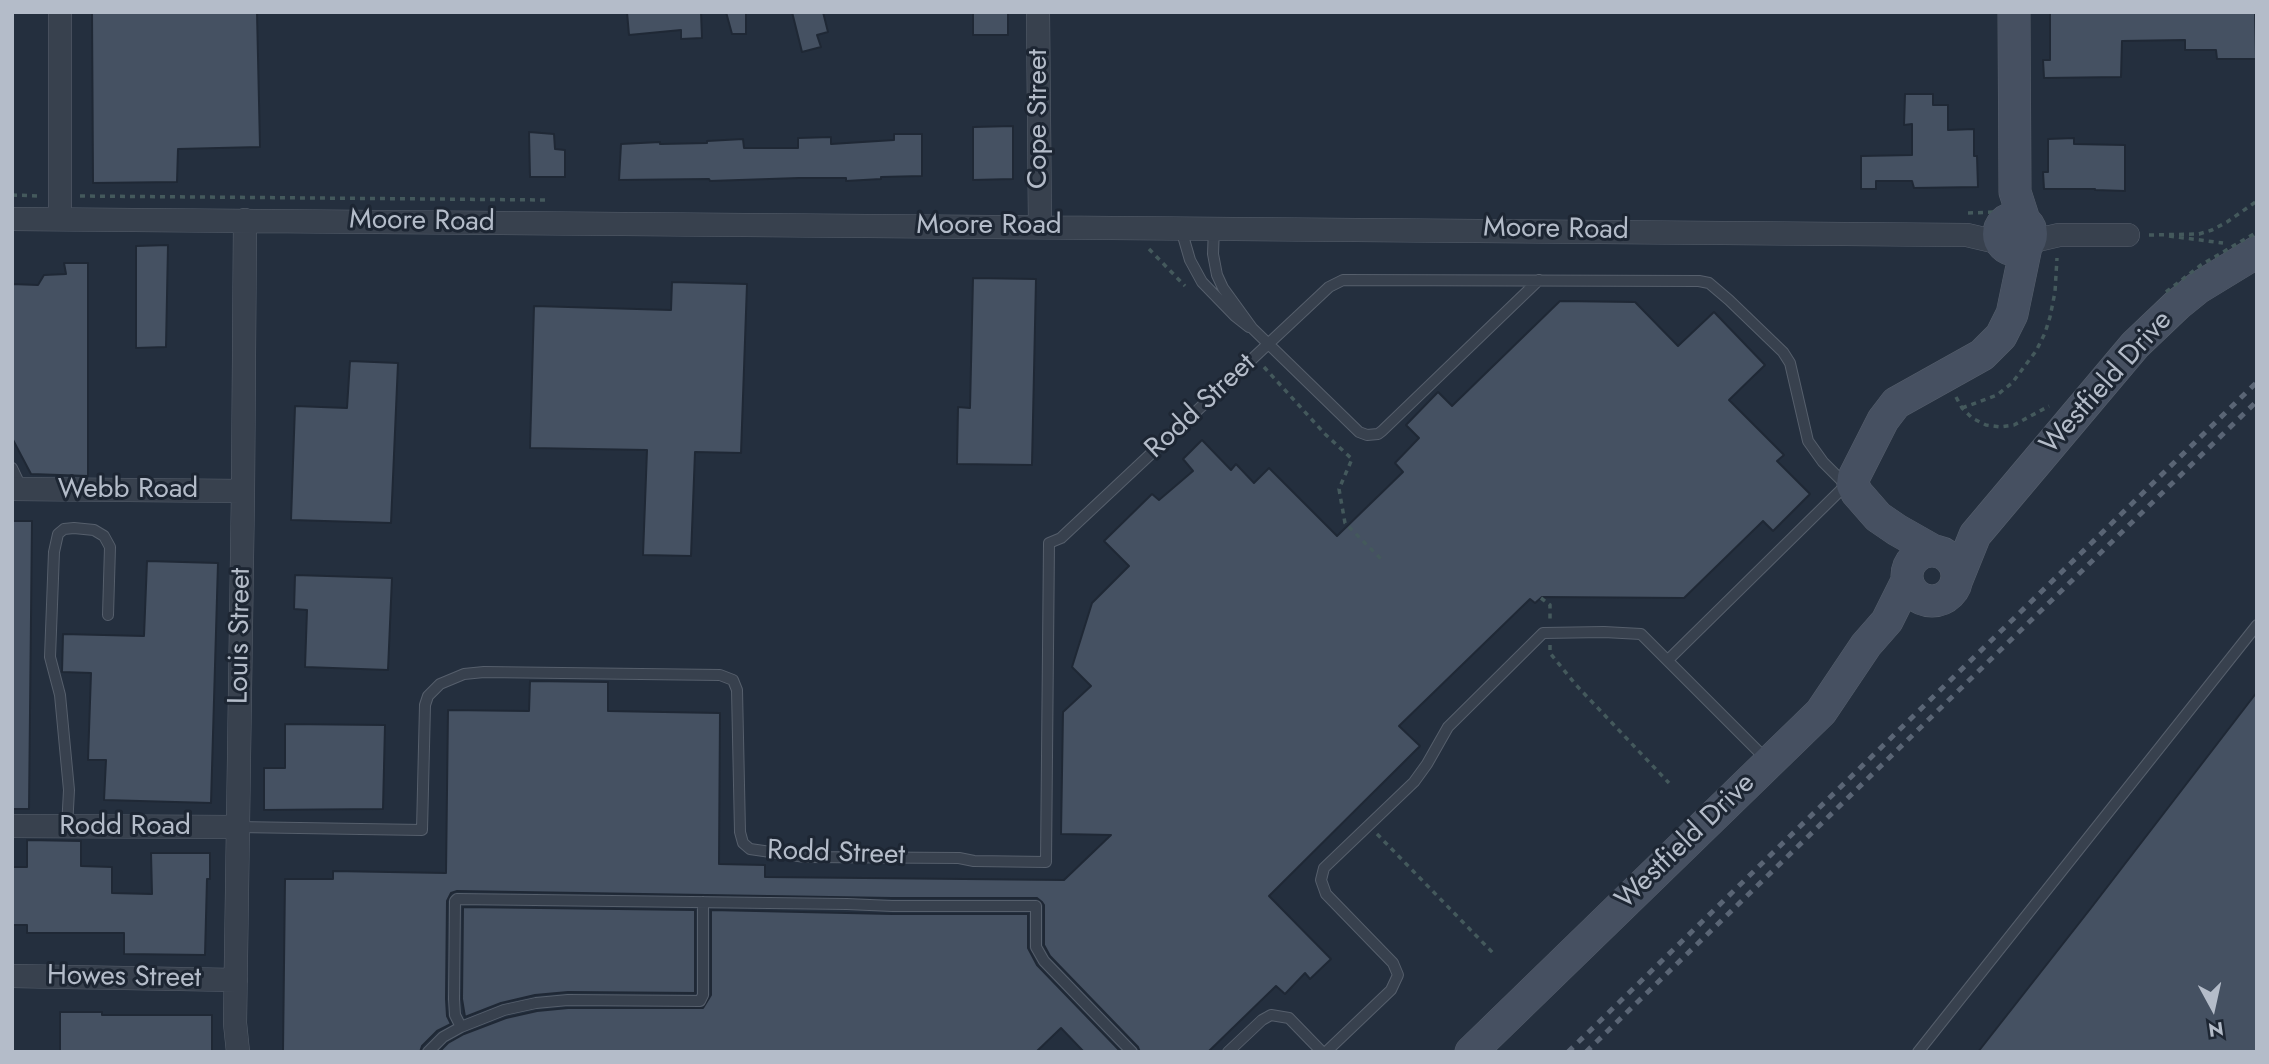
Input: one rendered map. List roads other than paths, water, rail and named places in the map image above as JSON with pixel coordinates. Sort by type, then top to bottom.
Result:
[{"type":"main road","points":[[1878,517],[1953,562],[1956,572],[1947,591],[1925,600],[1911,590],[1901,555],[1878,517],[1850,481],[1889,411],[1903,397],[1982,355],[1994,345],[2012,314],[2019,230],[2014,12]]},
{"type":"main road","name":"Westfield Drive","points":[[1887,621],[1947,591],[1975,535],[2135,345],[2171,298],[2257,252]]},
{"type":"main road","name":"Westfield Drive","points":[[1935,551],[1975,535]]},
{"type":"main road","points":[[1907,578],[1909,566],[1915,557],[1935,551]]},
{"type":"main road","name":"Westfield Drive","points":[[1471,1052],[1821,712],[1866,645],[1887,621],[1907,578]]},
{"type":"street","points":[[60,12],[60,218]]},
{"type":"street","name":"Cope Street","points":[[1038,12],[1040,226]]},
{"type":"street","name":"Moore Road","points":[[12,219],[1967,234],[2019,230],[2128,235]]},
{"type":"street","name":"Louis Street","points":[[238,1052],[235,1023],[245,220]]},
{"type":"street","name":"Webb Road","points":[[17,489],[243,491]]},
{"type":"street","name":"Rodd Road","points":[[12,826],[238,827]]},
{"type":"street","name":"Howes Street","points":[[12,976],[236,980]]},
{"type":"lane","name":"Rodd Street","points":[[1180,227],[1190,260],[1202,282],[1235,316],[1252,328]]},
{"type":"lane","name":"Rodd Street","points":[[238,827],[422,830],[425,705],[428,696],[440,684],[464,674],[484,672],[720,676],[733,680],[737,690],[740,832],[743,843],[750,849],[805,857],[958,858],[974,861],[1046,862],[1049,543],[1060,538],[1268,343],[1252,328],[1223,288],[1213,254],[1214,227]]},
{"type":"lane","points":[[1539,280],[1378,434],[1367,435],[1359,432],[1268,343],[1329,287],[1343,280],[1539,280],[1699,281],[1709,283],[1787,358],[1796,380],[1808,441],[1813,450],[1850,481],[1668,660]]},
{"type":"lane","points":[[12,468],[17,489]]},
{"type":"lane","points":[[67,828],[69,790],[60,695],[50,657],[54,552],[58,534],[65,529],[94,530],[104,536],[110,547],[108,615]]},
{"type":"lane","points":[[1917,1052],[2257,625]]},
{"type":"lane","points":[[1228,1052],[1265,1017],[1272,1015],[1289,1018],[1324,1052],[1395,985],[1398,971],[1326,894],[1321,874],[1324,868],[1414,782],[1448,727],[1538,637],[1550,631],[1641,634],[1769,762]]},
{"type":"lane","points":[[461,1027],[455,1015],[454,999],[457,899],[1036,906],[1036,947],[1044,961],[1132,1052]]},
{"type":"lane","points":[[428,1052],[443,1037],[461,1027],[504,1010],[548,1001],[700,1001],[704,995],[703,902]]},
{"type":"railway","points":[[1568,1052],[2257,382]]},
{"type":"railway","points":[[1586,1052],[2257,401]]}]
